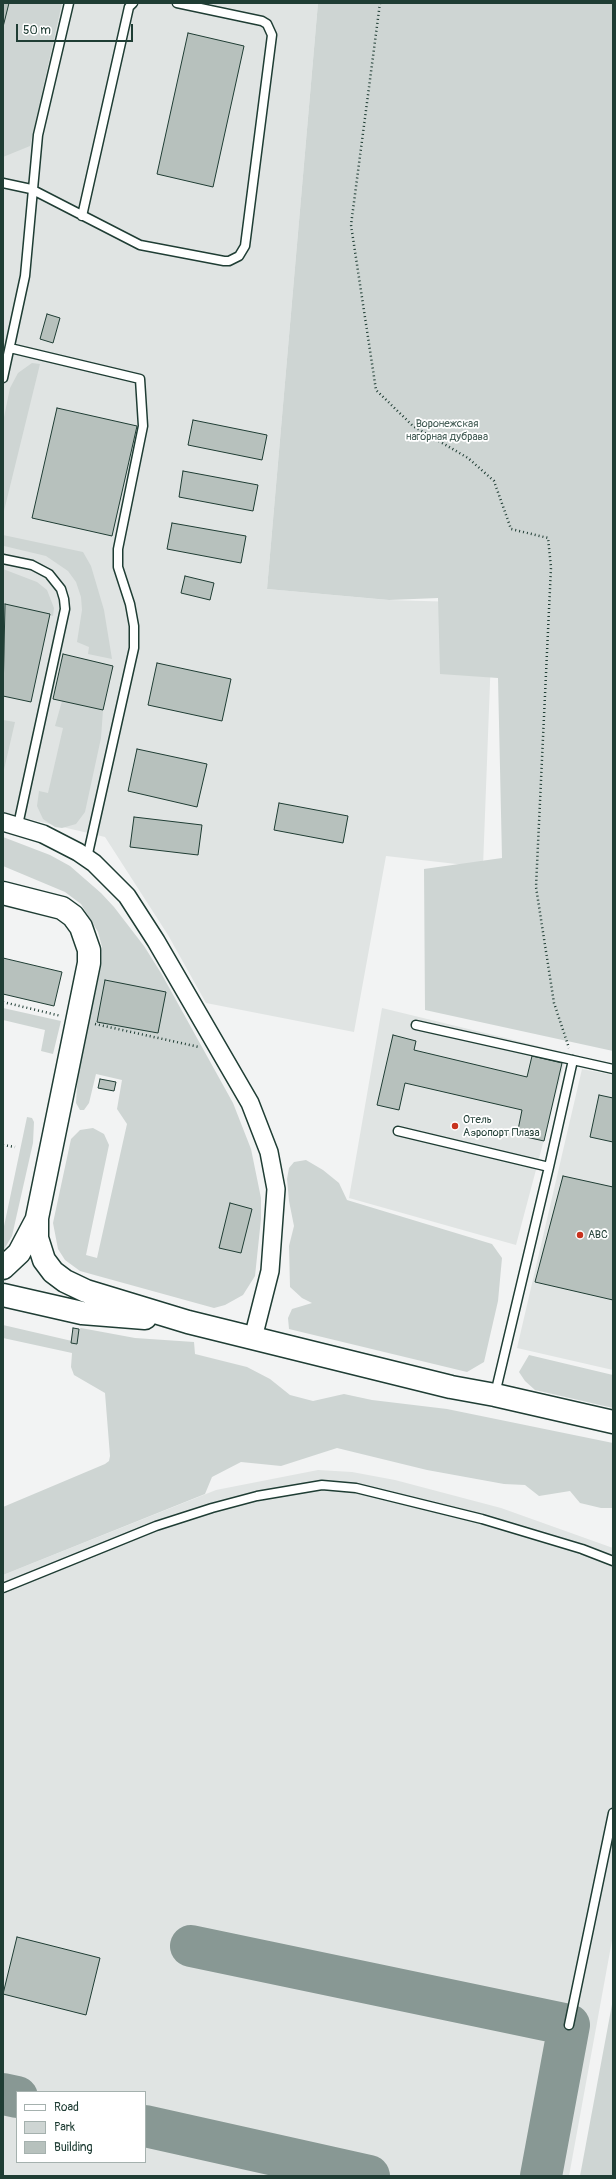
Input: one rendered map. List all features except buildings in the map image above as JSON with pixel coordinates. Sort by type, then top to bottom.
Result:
[{"type":"main road","points":[[6,889],[62,908],[73,916],[86,937],[89,963],[37,1218],[37,1238],[44,1260],[53,1272],[65,1281],[86,1291],[188,1322],[451,1387],[495,1395],[613,1422]]},
{"type":"main road","points":[[3,1268],[19,1253],[37,1218]]},
{"type":"main road","points":[[3,1295],[82,1313],[188,1322]]},
{"type":"street","points":[[10,823],[62,842],[87,858],[111,878],[141,916],[246,1097],[269,1152],[276,1189],[270,1271],[253,1338]]},
{"type":"lane","points":[[3,378],[24,276],[31,188],[38,135],[69,3]]},
{"type":"lane","points":[[82,216],[130,7],[133,3]]},
{"type":"lane","points":[[3,183],[31,188],[140,245],[224,261],[235,259],[243,251],[272,35],[267,24],[262,21],[177,3]]},
{"type":"lane","points":[[10,348],[140,380],[143,426],[118,549],[118,567],[132,611],[134,648],[87,858]]},
{"type":"lane","points":[[3,559],[32,565],[49,574],[61,590],[64,599],[63,616],[10,823]]},
{"type":"lane","points":[[416,1025],[613,1069]]},
{"type":"lane","points":[[495,1395],[573,1060]]},
{"type":"lane","points":[[398,1131],[549,1167]]},
{"type":"lane","points":[[3,1588],[121,1540],[198,1512],[257,1496],[322,1485],[356,1488],[482,1519],[582,1549],[613,1562]]},
{"type":"lane","points":[[570,2025],[613,1813]]},
{"type":"path","points":[[380,3],[351,225],[376,390],[413,426],[468,458],[494,481],[511,529],[548,538],[551,567],[536,887],[554,1003],[573,1060]]},
{"type":"path","points":[[3,1002],[201,1048]]},
{"type":"path","points":[[3,1145],[15,1147]]},
{"type":"shaded area","points":[[3,3],[318,3],[267,589],[389,600],[493,603],[483,867],[386,856],[354,1032],[206,1003],[168,935],[105,837],[3,813]]},
{"type":"shaded area","name":"Отель Аэропорт Плаза","points":[[382,1008],[567,1053],[516,1245],[349,1198]]},
{"type":"shaded area","points":[[582,1069],[613,1075],[613,1370],[517,1348]]},
{"type":"shaded area","points":[[318,1470],[352,1472],[395,1480],[501,1508],[613,1548],[613,1935],[569,2176],[3,2176],[3,1575],[216,1490]]},
{"type":"green space","points":[[3,3],[62,3],[30,146],[3,157]]},
{"type":"green space","name":"Воронежская нагорная дубрава","points":[[318,3],[613,3],[613,1051],[425,1010],[424,869],[502,858],[498,678],[440,674],[438,598],[389,600],[267,589]]},
{"type":"green space","points":[[32,363],[40,364],[3,515],[3,422],[10,388],[18,373]]},
{"type":"green space","points":[[3,535],[83,552],[91,566],[104,610],[112,659],[88,654],[89,647],[77,642],[82,610],[81,597],[76,582],[68,571],[46,556],[4,546]]},
{"type":"green space","points":[[3,569],[37,582],[47,590],[54,608],[53,616],[3,604]]},
{"type":"green space","points":[[62,701],[103,710],[101,738],[85,812],[76,824],[62,828],[55,827],[43,819],[37,806],[39,791],[48,793],[63,728],[55,726]]},
{"type":"green space","points":[[3,720],[15,722],[3,774]]},
{"type":"green space","points":[[3,837],[50,855],[70,866],[101,893],[114,907],[144,946],[161,973],[233,1103],[251,1149],[261,1198],[261,1219],[255,1276],[243,1295],[225,1305],[214,1308],[80,1271],[65,1260],[58,1249],[53,1223],[71,1139],[80,1130],[93,1128],[104,1134],[109,1145],[86,1255],[97,1258],[127,1124],[117,1109],[122,1080],[96,1074],[89,1103],[84,1110],[80,1110],[76,1103],[78,1071],[102,962],[102,947],[98,932],[81,904],[65,892],[3,866]]},
{"type":"green space","points":[[3,1008],[61,1021],[53,1054],[41,1051],[45,1030],[3,1020]]},
{"type":"green space","points":[[27,1117],[32,1118],[34,1122],[33,1143],[12,1236],[3,1251],[3,1231]]},
{"type":"green space","points":[[306,1160],[323,1170],[339,1183],[347,1200],[492,1244],[502,1258],[498,1301],[484,1362],[467,1372],[289,1329],[288,1318],[292,1309],[312,1303],[302,1298],[290,1287],[289,1246],[294,1226],[289,1201],[287,1179],[289,1168],[294,1162]]},
{"type":"green space","points":[[3,1325],[72,1341],[71,1343],[77,1344],[79,1329],[81,1328],[135,1338],[194,1342],[195,1354],[247,1367],[270,1379],[290,1395],[313,1401],[344,1394],[372,1400],[447,1409],[613,1443],[613,1508],[601,1508],[580,1503],[570,1491],[539,1496],[525,1485],[504,1484],[427,1470],[337,1448],[281,1466],[241,1462],[212,1477],[205,1494],[3,1575],[3,1507],[105,1464],[109,1461],[110,1456],[105,1393],[74,1375],[71,1367],[72,1353],[3,1338]]},
{"type":"green space","points":[[529,1355],[613,1375],[613,1408],[535,1390],[525,1381],[519,1372]]},
{"type":"green space","points":[[613,1999],[613,2176],[580,2176]]},
{"type":"taxiway","points":[[191,1946],[569,2025],[541,2176]]},
{"type":"taxiway","points":[[3,2094],[16,2097]]},
{"type":"taxiway","points":[[146,2126],[369,2176]]},
{"type":"place","name":"Отель Аэропорт Плаза","points":[[455,1126]]},
{"type":"place","name":"ABC","points":[[580,1235]]}]
